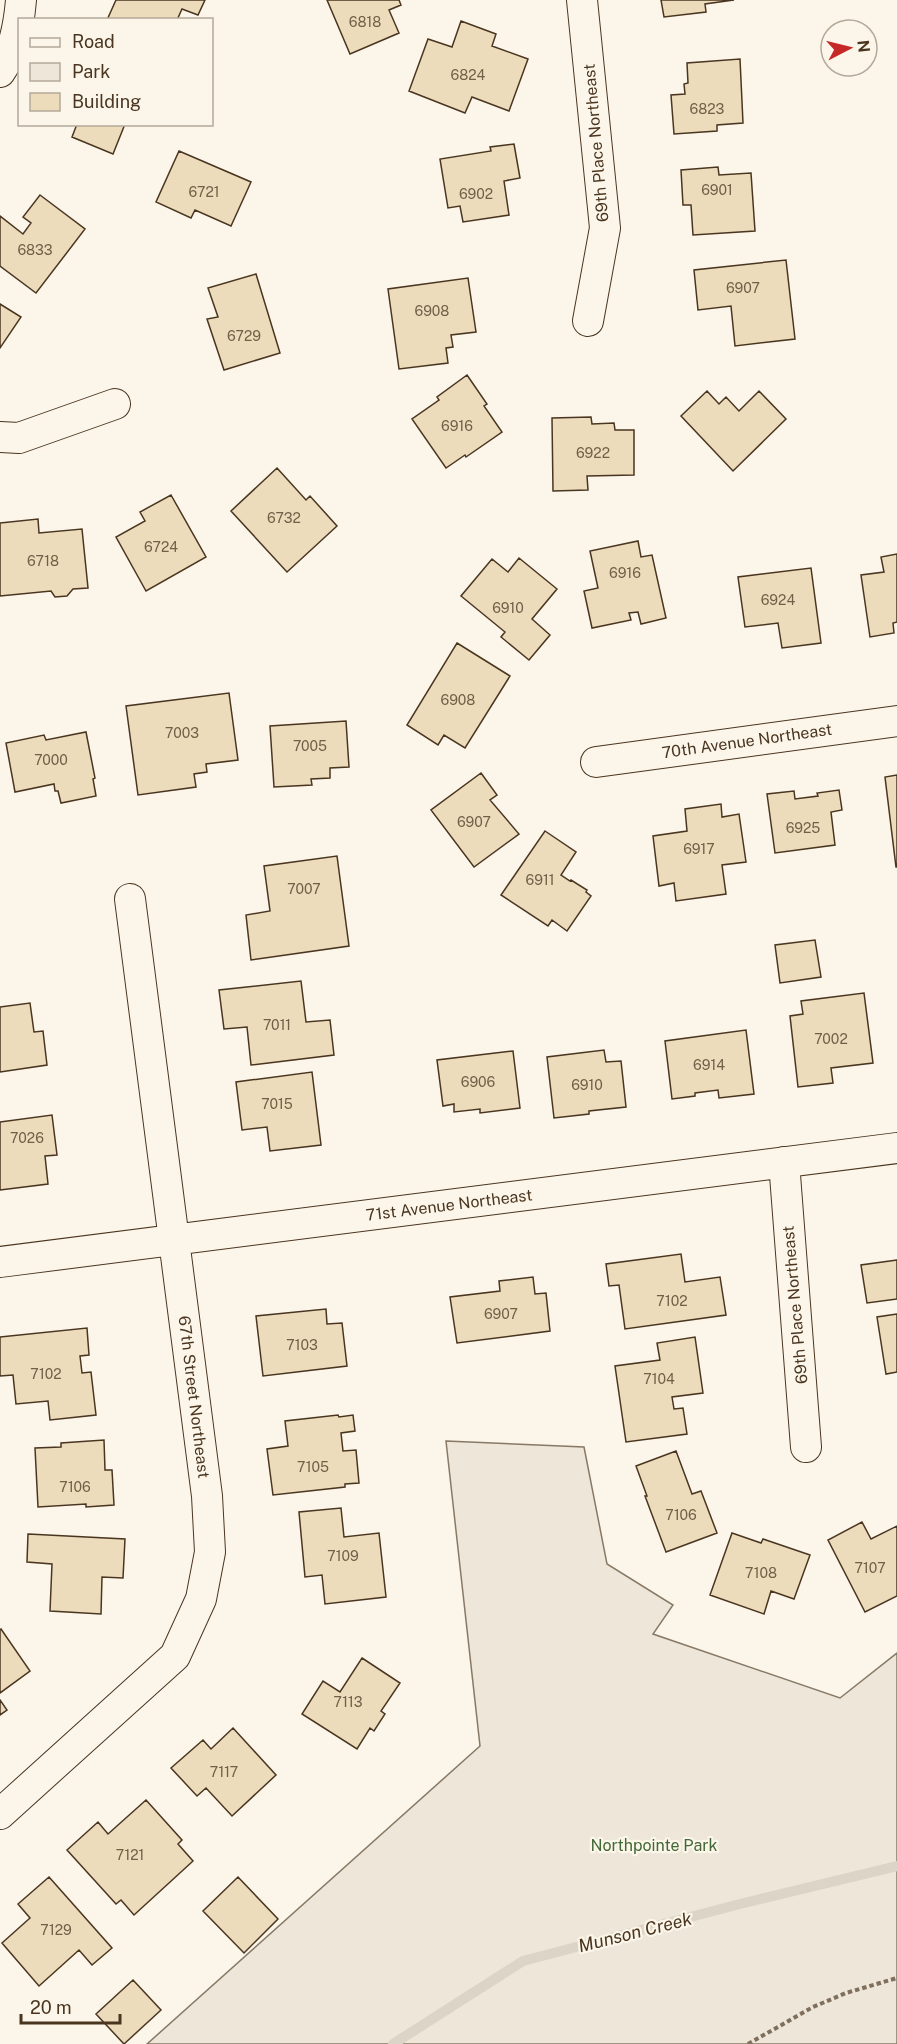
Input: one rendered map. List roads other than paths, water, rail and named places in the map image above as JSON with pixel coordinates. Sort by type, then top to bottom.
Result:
[{"type":"street","points":[[19,18],[21,0]]},
{"type":"street","name":"69th Place Northeast","points":[[582,0],[605,228],[588,321]]},
{"type":"street","points":[[0,72],[7,62],[18,24]]},
{"type":"street","points":[[0,437],[19,438],[115,404]]},
{"type":"street","name":"70th Avenue Northeast","points":[[596,762],[897,721]]},
{"type":"street","name":"67th Street Northeast","points":[[0,1814],[175,1656],[201,1599],[210,1552],[207,1496],[130,899]]},
{"type":"street","name":"71st Avenue Northeast","points":[[0,1262],[897,1148]]},
{"type":"street","name":"69th Place Northeast","points":[[784,1162],[806,1448]]},
{"type":"waterway","name":"Munson Creek","points":[[393,2044],[523,1961],[736,1905],[897,1866]]},
{"type":"park label","name":"Northpointe Park","points":[[654,1845]]}]
